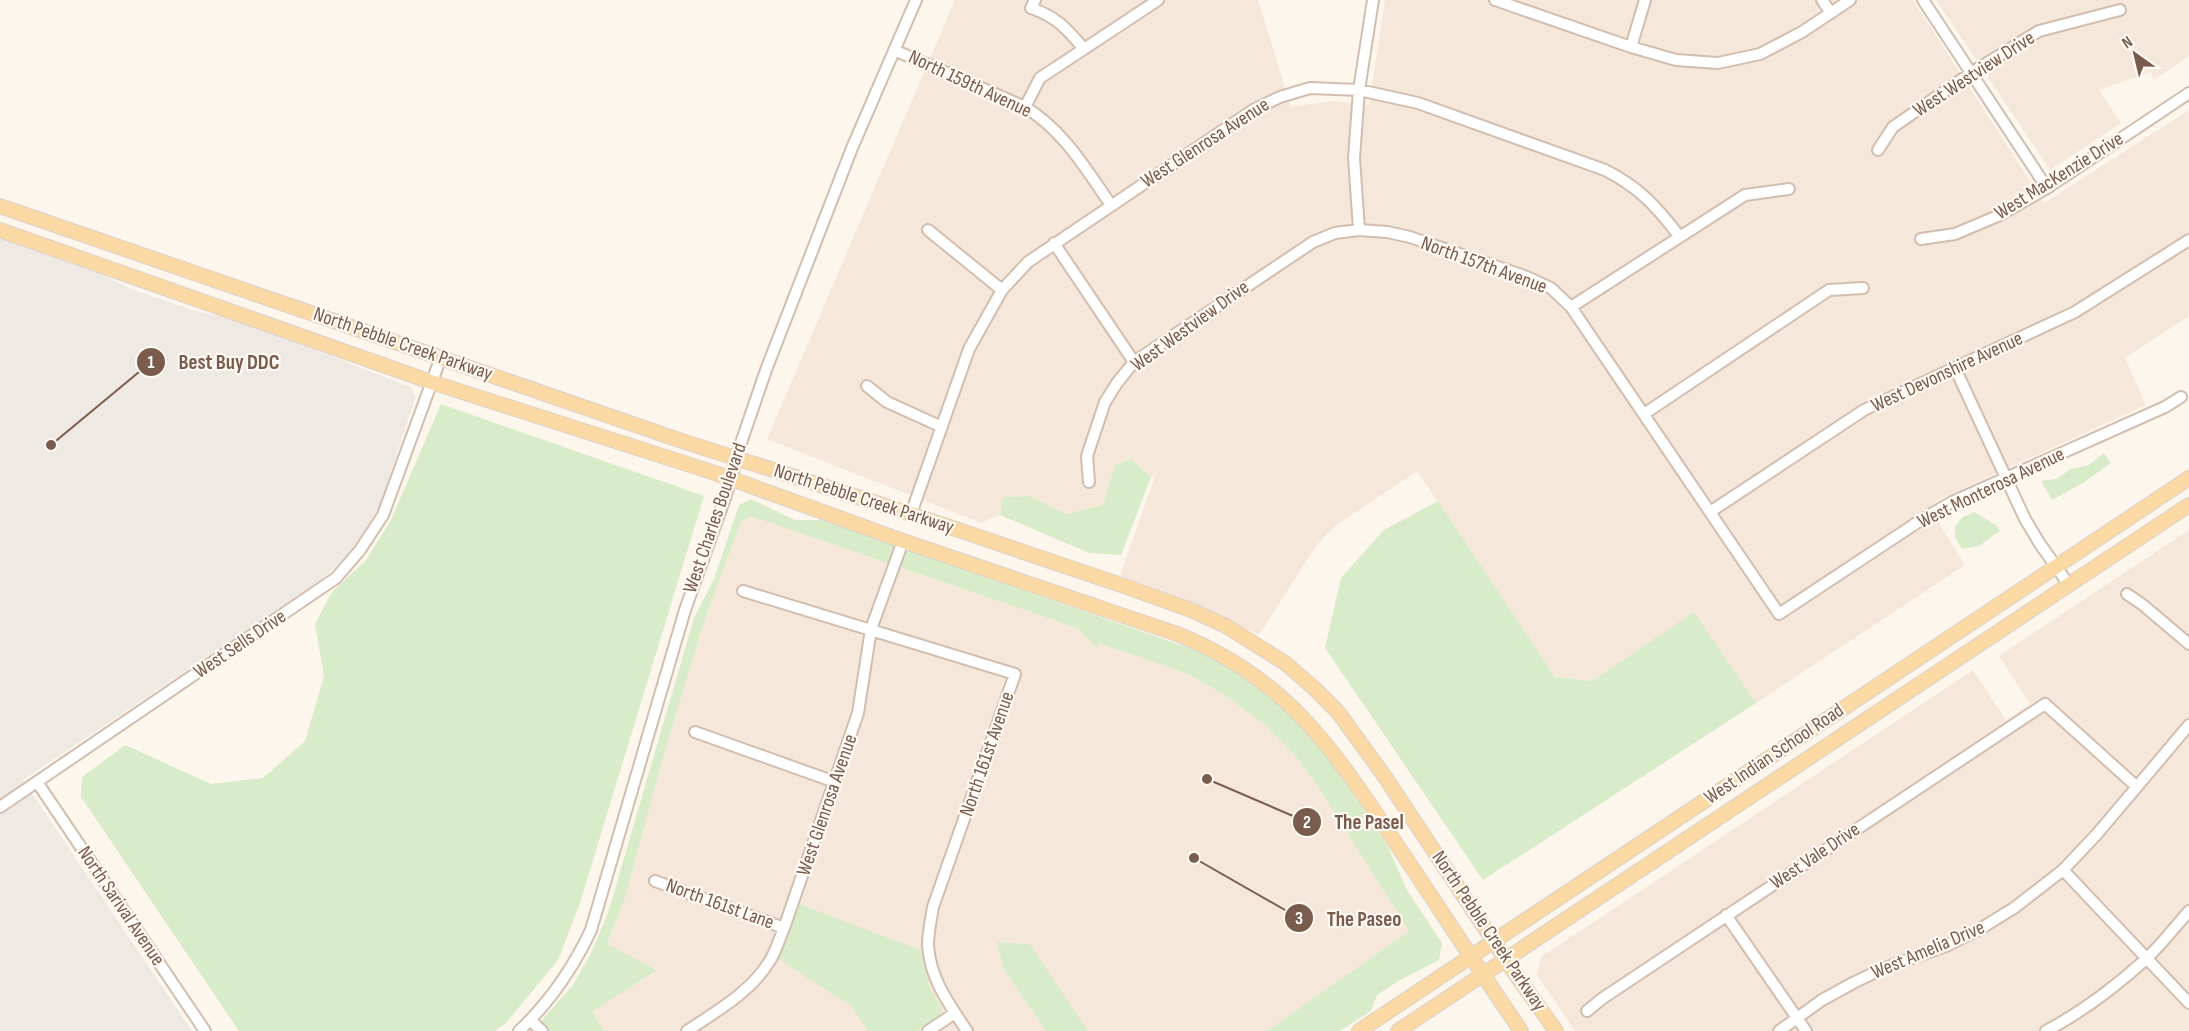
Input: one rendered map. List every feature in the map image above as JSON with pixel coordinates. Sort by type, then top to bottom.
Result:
[{"type":"main road","name":"North Pebble Creek Parkway","points":[[0,206],[679,440],[911,514],[1191,610],[1226,626],[1276,674],[1308,722],[1338,757],[1521,1031]]},
{"type":"main road","name":"North Pebble Creek Parkway","points":[[0,230],[431,382],[730,480],[1177,634],[1276,674],[1325,699],[1361,742],[1556,1031]]},
{"type":"main road","points":[[125,274],[133,251]]},
{"type":"main road","name":"West Indian School Road","points":[[1359,1031],[2189,478]]},
{"type":"main road","name":"West Indian School Road","points":[[1398,1031],[2189,505]]},
{"type":"street","name":"West Charles Boulevard","points":[[519,1031],[558,988],[582,950],[591,930],[612,865],[674,644],[770,359],[852,148],[916,0]]},
{"type":"street","points":[[1035,0],[1031,8],[1047,14],[1065,26],[1084,49]]},
{"type":"street","points":[[1025,107],[1040,78],[1158,0]]},
{"type":"street","points":[[1359,230],[1354,158],[1359,90],[1373,0]]},
{"type":"street","points":[[1495,0],[1631,47],[1676,60],[1718,63],[1760,54],[1802,32],[1850,0]]},
{"type":"street","points":[[1631,47],[1645,0]]},
{"type":"street","points":[[1822,0],[1831,13]]},
{"type":"street","points":[[1923,0],[2047,188]]},
{"type":"street","name":"West Westview Drive","points":[[1878,150],[1893,127],[1971,73],[2039,32],[2120,10]]},
{"type":"street","name":"North 159th Avenue","points":[[894,50],[1025,107],[1044,119],[1074,151],[1111,205]]},
{"type":"street","name":"West Glenrosa Avenue","points":[[911,514],[969,349],[1002,291],[1028,262],[1054,243],[1252,110],[1280,96],[1310,88],[1359,90],[1418,103],[1605,170],[1626,180],[1644,195],[1680,237]]},
{"type":"street","name":"West MacKenzie Drive","points":[[1921,238],[1955,234],[2000,214],[2047,188],[2188,96]]},
{"type":"street","points":[[1571,307],[1745,195],[1789,189]]},
{"type":"street","points":[[928,230],[1002,291]]},
{"type":"street","name":"West Westview Drive","points":[[1089,482],[1087,456],[1105,402],[1134,362],[1313,242],[1335,234],[1359,230]]},
{"type":"street","name":"North 157th Avenue","points":[[1359,230],[1387,232],[1410,237],[1527,277],[1551,288],[1571,307],[1779,614]]},
{"type":"street","name":"West Devonshire Avenue","points":[[1710,512],[1864,410],[2075,312],[2189,240]]},
{"type":"street","points":[[1054,243],[1134,362]]},
{"type":"street","points":[[1644,414],[1830,290],[1863,288]]},
{"type":"street","name":"West Sells Drive","points":[[0,807],[336,578],[360,550],[383,515],[441,357]]},
{"type":"street","points":[[1955,368],[2025,519],[2069,585]]},
{"type":"street","points":[[867,386],[887,402],[942,427]]},
{"type":"street","name":"West Monterosa Avenue","points":[[1779,614],[1952,502],[2165,408],[2181,397]]},
{"type":"street","name":"West Glenrosa Avenue","points":[[687,1031],[724,1006],[760,974],[770,961],[784,928],[858,713],[871,629],[903,541]]},
{"type":"street","name":"North 161st Avenue","points":[[743,591],[1015,674],[933,907],[928,944],[931,966],[941,993],[967,1031]]},
{"type":"street","points":[[2127,594],[2189,644]]},
{"type":"street","name":"West Vale Drive","points":[[1587,1011],[1726,915],[2046,704],[2137,787]]},
{"type":"street","name":"West Amelia Drive","points":[[1779,1031],[1822,1000],[1863,978],[1946,946],[2014,908],[2063,870],[2189,725]]},
{"type":"street","points":[[695,732],[835,782]]},
{"type":"street","name":"North Sarival Avenue","points":[[37,782],[205,1031]]},
{"type":"street","points":[[2063,870],[2189,1003]]},
{"type":"street","name":"North 161st Lane","points":[[655,881],[784,928]]},
{"type":"street","points":[[2046,1031],[2069,1019],[2146,959],[2189,911]]},
{"type":"street","points":[[1726,915],[1806,1031]]},
{"type":"street","points":[[928,1031],[955,1013]]},
{"type":"street","points":[[530,1020],[542,1031]]},
{"type":"shaded area","points":[[955,0],[1258,0],[1291,107],[1331,101],[1369,105],[1385,0],[1913,0],[2044,203],[2189,110],[2189,316],[2125,358],[2146,405],[1942,498],[1929,507],[1965,565],[1756,703],[1694,613],[1592,681],[1555,677],[1417,471],[1335,526],[1316,546],[1259,635],[1187,600],[1120,576],[1155,476],[1151,477],[1131,459],[1115,465],[1103,505],[1066,514],[1030,496],[1004,497],[1000,515],[981,523],[767,439]]},
{"type":"shaded area","points":[[1936,0],[2189,0],[2189,56],[2154,80],[2151,72],[2099,90],[2121,123],[2050,170]]},
{"type":"shaded area","points":[[0,238],[97,272],[133,290],[196,311],[242,321],[410,387],[416,396],[380,505],[362,535],[342,561],[317,583],[23,780],[192,1031],[0,1031]]},
{"type":"shaded area","points":[[750,516],[1077,628],[1097,647],[1099,643],[1186,673],[1223,694],[1265,725],[1294,754],[1317,785],[1409,931],[1267,1031],[1088,1031],[1030,944],[997,942],[1003,968],[1046,1031],[605,1031],[592,1012],[657,970],[607,945],[625,898],[663,758],[704,622],[741,522]]},
{"type":"shaded area","points":[[2189,530],[2189,1031],[1575,1031],[1537,975],[1541,957],[1973,670],[2006,720],[2030,704],[1999,656]]},
{"type":"green space","points":[[441,404],[704,496],[579,906],[558,960],[506,1023],[495,1031],[239,1031],[81,797],[82,777],[125,745],[211,784],[263,778],[305,741],[324,676],[315,624],[332,592],[366,560],[390,522]]},
{"type":"green space","points":[[2104,453],[2111,463],[2083,483],[2052,500],[2041,481],[2056,479],[2071,469],[2089,465]]},
{"type":"green space","points":[[1131,459],[1151,477],[1121,555],[1089,553],[1000,515],[1003,497],[1030,496],[1066,514],[1103,505],[1115,465]]},
{"type":"green space","points":[[751,499],[795,520],[824,520],[1203,653],[1240,675],[1279,704],[1302,725],[1328,757],[1387,845],[1407,890],[1442,943],[1439,960],[1377,995],[1371,1011],[1340,1031],[1267,1031],[1409,931],[1317,785],[1294,754],[1265,725],[1223,694],[1186,673],[1099,643],[1097,648],[1077,628],[750,516],[741,522],[704,622],[663,758],[625,898],[607,944],[657,970],[592,1012],[605,1031],[532,1031],[572,986],[591,953],[608,913],[694,618],[714,579],[739,505]]},
{"type":"green space","points":[[1438,501],[1555,677],[1592,681],[1694,612],[1756,703],[1483,880],[1325,648],[1341,578],[1384,530]]},
{"type":"green space","points":[[1974,512],[1996,525],[2000,531],[1979,546],[1962,549],[1955,537],[1955,526],[1963,517]]},
{"type":"green space","points":[[799,904],[920,950],[930,988],[942,1008],[940,1016],[917,1031],[868,1031],[851,1006],[778,959]]},
{"type":"green space","points":[[997,942],[1030,944],[1088,1031],[1046,1031],[1003,968]]},
{"type":"place","name":"Best Buy DDC","points":[[51,445]]},
{"type":"place","name":"The Pasel","points":[[1207,779]]},
{"type":"place","name":"The Paseo","points":[[1194,858]]}]
